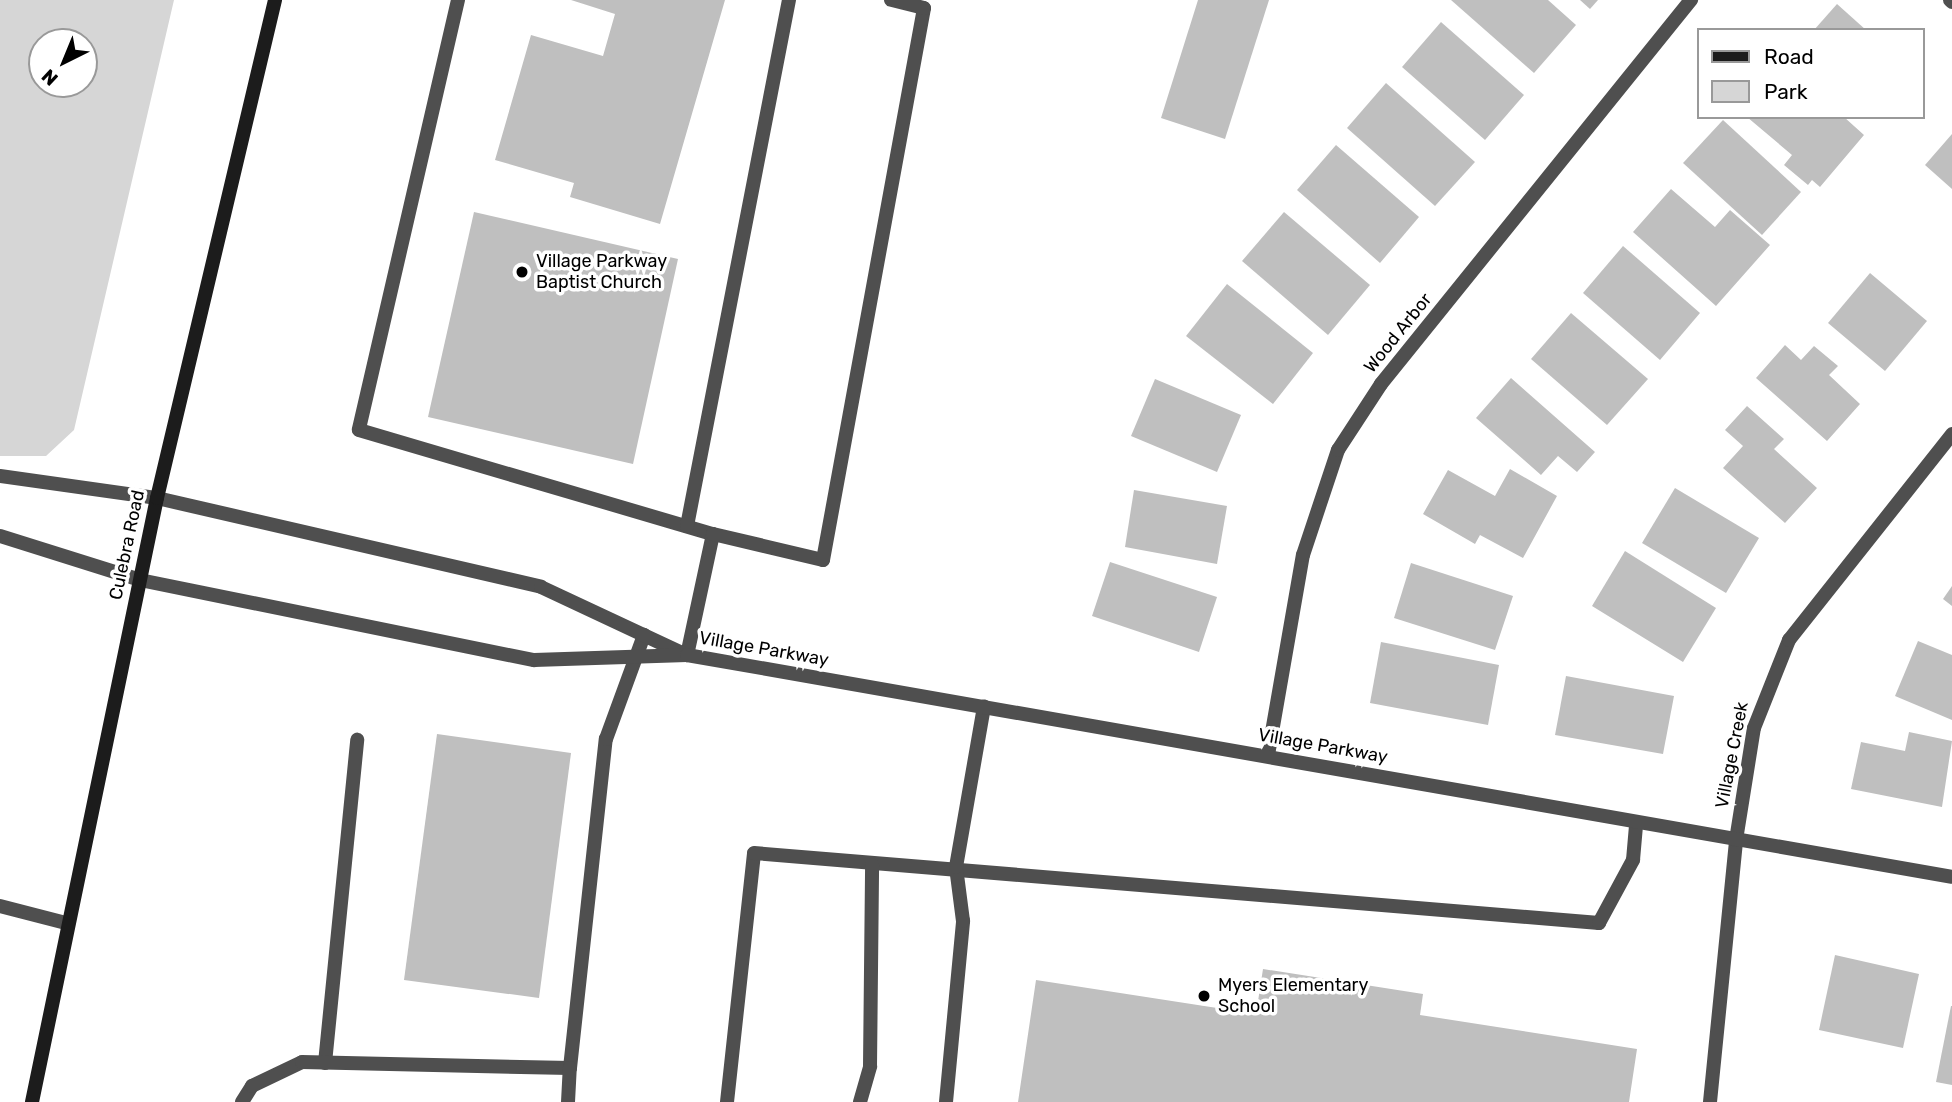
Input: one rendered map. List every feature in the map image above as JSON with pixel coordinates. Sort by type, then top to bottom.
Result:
[{"type":"main road","name":"Culebra Road","points":[[32,1102],[66,923],[157,498],[275,0]]},
{"type":"street","points":[[458,0],[359,430],[713,534],[823,559],[924,8],[891,0]]},
{"type":"street","points":[[687,526],[789,0]]},
{"type":"street","name":"Wood Arbor","points":[[1268,755],[1303,555],[1338,450],[1381,384],[1691,0]]},
{"type":"street","name":"Village Creek","points":[[1710,1102],[1737,840],[1754,727],[1789,640],[1952,434]]},
{"type":"street","name":"Village Parkway","points":[[0,476],[157,498],[541,587],[687,655]]},
{"type":"street","points":[[687,655],[713,534]]},
{"type":"street","name":"Village Parkway","points":[[0,536],[140,580],[534,660],[687,655],[1952,877]]},
{"type":"street","points":[[568,1102],[606,739],[644,635]]},
{"type":"street","points":[[946,1102],[963,920],[956,867],[984,706]]},
{"type":"street","points":[[325,1063],[357,740]]},
{"type":"street","points":[[727,1102],[754,853],[872,865],[956,867],[1553,924],[1599,923],[1633,860],[1636,822]]},
{"type":"street","points":[[860,1102],[870,1066],[872,865]]},
{"type":"street","points":[[0,906],[66,923]]},
{"type":"street","points":[[242,1102],[252,1086],[302,1062],[570,1068]]},
{"type":"green space","points":[[0,0],[174,0],[74,430],[46,456],[0,456]]},
{"type":"building","points":[[571,0],[725,0],[660,224],[570,197],[574,183],[495,160],[531,35],[603,56],[615,14]]},
{"type":"building","points":[[1198,0],[1269,0],[1225,139],[1161,118]]},
{"type":"building","points":[[1451,0],[1548,0],[1576,25],[1534,73]]},
{"type":"building","points":[[1580,0],[1598,0],[1590,9]]},
{"type":"building","points":[[1837,4],[1864,28],[1816,28]]},
{"type":"building","points":[[1441,22],[1524,95],[1485,140],[1402,67]]},
{"type":"building","points":[[1386,83],[1475,162],[1435,206],[1347,128]]},
{"type":"building","points":[[1749,119],[1846,119],[1864,135],[1820,187],[1812,180],[1808,185],[1784,165],[1792,155]]},
{"type":"building","points":[[1723,120],[1801,192],[1762,235],[1683,163]]},
{"type":"building","points":[[1952,134],[1952,189],[1925,165]]},
{"type":"building","points":[[1336,145],[1419,217],[1380,263],[1297,190]]},
{"type":"building","points":[[1671,189],[1715,227],[1730,210],[1770,245],[1716,306],[1633,232]]},
{"type":"building","points":[[474,212],[678,259],[633,464],[428,417]]},
{"type":"building","points":[[1284,212],[1370,285],[1328,335],[1242,261]]},
{"type":"building","points":[[1623,246],[1700,313],[1660,360],[1583,293]]},
{"type":"building","points":[[1870,273],[1927,321],[1885,371],[1828,323]]},
{"type":"building","points":[[1227,284],[1313,353],[1273,404],[1186,336]]},
{"type":"building","points":[[1571,313],[1648,379],[1607,425],[1531,359]]},
{"type":"building","points":[[1785,345],[1801,360],[1814,346],[1838,366],[1829,375],[1860,404],[1827,441],[1756,378]]},
{"type":"building","points":[[1511,378],[1595,452],[1577,472],[1558,456],[1541,475],[1476,418]]},
{"type":"building","points":[[1155,379],[1241,415],[1217,472],[1131,436]]},
{"type":"building","points":[[1747,406],[1784,439],[1774,449],[1817,488],[1785,523],[1723,468],[1743,446],[1725,430]]},
{"type":"building","points":[[1510,469],[1557,496],[1523,558],[1480,535],[1475,544],[1423,514],[1448,470],[1495,496]]},
{"type":"building","points":[[1675,488],[1759,538],[1726,593],[1642,543]]},
{"type":"building","points":[[1134,490],[1227,506],[1217,564],[1125,547]]},
{"type":"building","points":[[1625,551],[1716,608],[1683,662],[1592,606]]},
{"type":"building","points":[[1110,562],[1217,597],[1199,652],[1092,616]]},
{"type":"building","points":[[1411,563],[1513,596],[1495,650],[1394,618]]},
{"type":"building","points":[[1952,586],[1952,606],[1943,599]]},
{"type":"building","points":[[1918,641],[1952,655],[1952,720],[1895,696]]},
{"type":"building","points":[[1381,642],[1499,665],[1488,725],[1370,703]]},
{"type":"building","points":[[1566,676],[1674,696],[1663,754],[1555,735]]},
{"type":"building","points":[[1909,732],[1952,741],[1942,807],[1851,789],[1861,742],[1905,751]]},
{"type":"building","points":[[437,734],[571,753],[539,998],[404,980]]},
{"type":"building","points":[[1835,955],[1919,974],[1903,1048],[1819,1030]]},
{"type":"building","points":[[1263,969],[1423,994],[1420,1015],[1637,1049],[1629,1102],[1018,1102],[1036,980],[1256,1014]]},
{"type":"building","points":[[1952,1006],[1952,1085],[1936,1082]]},
{"type":"place","name":"Village Parkway Baptist Church","points":[[522,272]]},
{"type":"place","name":"Myers Elementary School","points":[[1204,996]]}]
